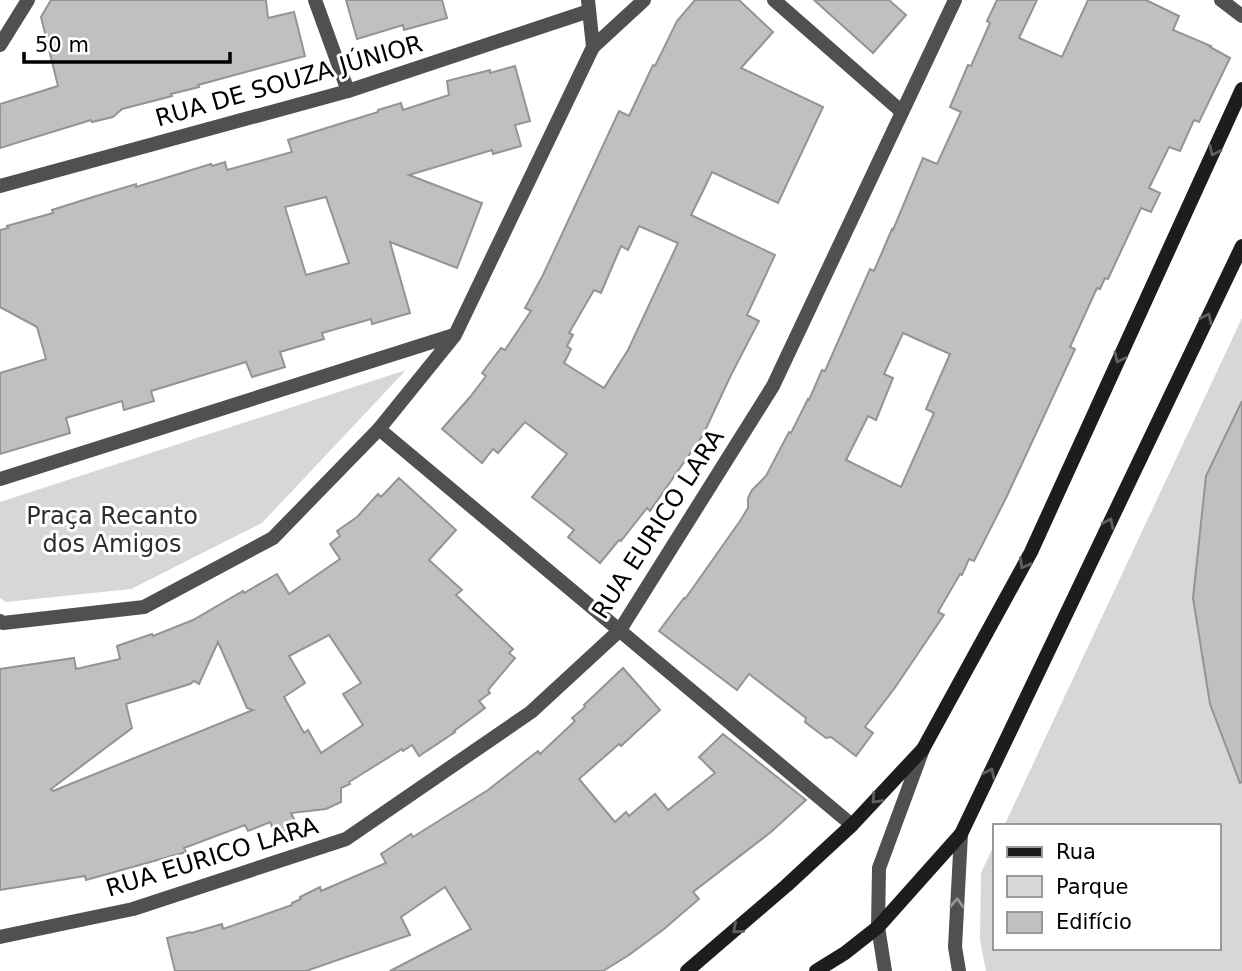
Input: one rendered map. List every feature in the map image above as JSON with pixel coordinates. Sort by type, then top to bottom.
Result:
[{"type":"main road","points":[[687,971],[852,825],[923,749],[1031,552],[1242,89]]},
{"type":"main road","points":[[816,971],[878,927],[961,834],[1242,246]]},
{"type":"street","points":[[0,45],[28,0]]},
{"type":"street","points":[[315,0],[348,91]]},
{"type":"street","points":[[0,621],[3,623],[144,607],[273,538],[379,429],[455,335],[593,47],[644,0]]},
{"type":"street","points":[[774,0],[902,112]]},
{"type":"street","name":"RUA EURICO LARA","points":[[0,937],[133,909],[345,839],[531,712],[620,630],[773,386],[955,0]]},
{"type":"street","points":[[1221,0],[1242,16]]},
{"type":"street","points":[[588,5],[593,47]]},
{"type":"street","name":"RUA DE SOUZA JÚNIOR","points":[[0,186],[348,91],[588,5]]},
{"type":"street","points":[[0,479],[455,335]]},
{"type":"street","points":[[379,429],[852,825]]},
{"type":"street","points":[[885,971],[878,927],[879,868],[923,749]]},
{"type":"street","points":[[959,971],[956,947],[961,834]]},
{"type":"green space","points":[[1242,318],[1242,971],[986,971],[980,940],[981,873],[993,847],[993,950],[1221,950],[1221,824],[1005,824]]},
{"type":"green space","name":"Praça Recanto dos Amigos","points":[[406,370],[262,523],[131,589],[6,602],[0,598],[0,502]]},
{"type":"building","points":[[51,0],[266,0],[268,18],[294,12],[305,56],[198,85],[199,87],[171,94],[172,96],[122,109],[113,117],[92,122],[91,120],[0,148],[0,104],[58,86],[41,17]]},
{"type":"building","points":[[346,0],[442,0],[447,18],[404,30],[403,25],[357,39]]},
{"type":"building","points":[[695,0],[739,0],[773,32],[741,68],[823,107],[778,203],[712,172],[691,215],[775,255],[747,315],[759,321],[703,435],[650,511],[647,508],[600,563],[568,537],[574,530],[532,497],[567,454],[525,422],[498,453],[493,449],[482,463],[442,429],[486,376],[482,373],[501,348],[505,350],[531,311],[525,308],[619,111],[629,116],[677,21]],"holes":[[[639,226],[678,243],[628,350],[604,388],[564,363],[571,349],[567,346],[573,335],[569,333],[594,290],[601,293],[621,246],[628,250]]]},
{"type":"building","points":[[814,0],[889,0],[906,15],[873,53]]},
{"type":"building","points":[[997,0],[1037,0],[1019,38],[1062,57],[1088,0],[1146,0],[1179,16],[1173,30],[1211,46],[1230,58],[1199,122],[1194,120],[1180,151],[1169,147],[1149,188],[1160,193],[1151,212],[1141,208],[1108,279],[1105,278],[1100,289],[1097,288],[1070,347],[1075,349],[974,561],[969,559],[938,612],[944,615],[865,727],[873,733],[856,756],[805,722],[806,718],[749,674],[737,690],[659,631],[740,521],[748,508],[748,498],[752,490],[766,476],[789,432],[791,433],[822,370],[825,371],[870,269],[874,271],[923,158],[937,164],[961,112],[950,107],[990,23],[987,21]],"holes":[[[903,333],[950,354],[926,409],[934,413],[901,487],[846,460],[868,416],[876,420],[893,378],[884,374]]]},
{"type":"building","points":[[515,66],[530,121],[515,125],[521,146],[493,154],[492,150],[409,175],[482,203],[457,268],[390,242],[410,313],[372,324],[371,319],[322,333],[324,339],[280,352],[285,367],[252,377],[246,362],[151,391],[154,401],[124,410],[122,401],[66,418],[70,433],[0,454],[0,373],[46,359],[37,327],[0,307],[0,230],[53,213],[52,210],[136,184],[136,187],[211,164],[212,166],[225,162],[227,170],[292,152],[288,140],[401,103],[403,110],[449,95],[447,81],[490,70],[490,73]],"holes":[[[326,197],[349,263],[306,275],[285,207]]]},
{"type":"building","points":[[1242,401],[1240,783],[1210,704],[1193,598],[1206,476]]},
{"type":"building","points":[[399,478],[456,530],[429,560],[462,590],[456,595],[513,649],[509,653],[515,658],[488,690],[490,693],[479,701],[485,708],[419,756],[412,745],[349,782],[350,784],[341,788],[341,802],[326,809],[291,813],[297,825],[276,835],[270,822],[248,831],[245,825],[184,848],[186,852],[86,880],[85,876],[0,890],[0,669],[74,658],[76,669],[120,659],[117,646],[152,634],[153,636],[193,620],[277,574],[289,594],[340,559],[330,544],[340,536],[337,531],[357,517],[378,494],[381,497]],"holes":[[[329,635],[361,683],[343,694],[363,725],[321,753],[308,730],[304,733],[284,697],[305,683],[289,656]],[[218,642],[247,708],[253,710],[53,791],[51,789],[132,728],[126,704],[194,681],[199,684]]]},
{"type":"building","points":[[623,668],[660,710],[621,746],[619,744],[579,779],[615,822],[626,812],[629,816],[655,794],[668,810],[715,773],[699,757],[723,734],[806,800],[771,832],[693,892],[699,899],[629,955],[603,971],[390,971],[471,929],[445,887],[401,917],[410,935],[306,971],[175,971],[167,938],[222,924],[223,929],[292,905],[301,899],[300,897],[320,887],[321,891],[386,863],[381,854],[488,790],[538,751],[540,754],[575,721],[572,718],[584,705]]}]
